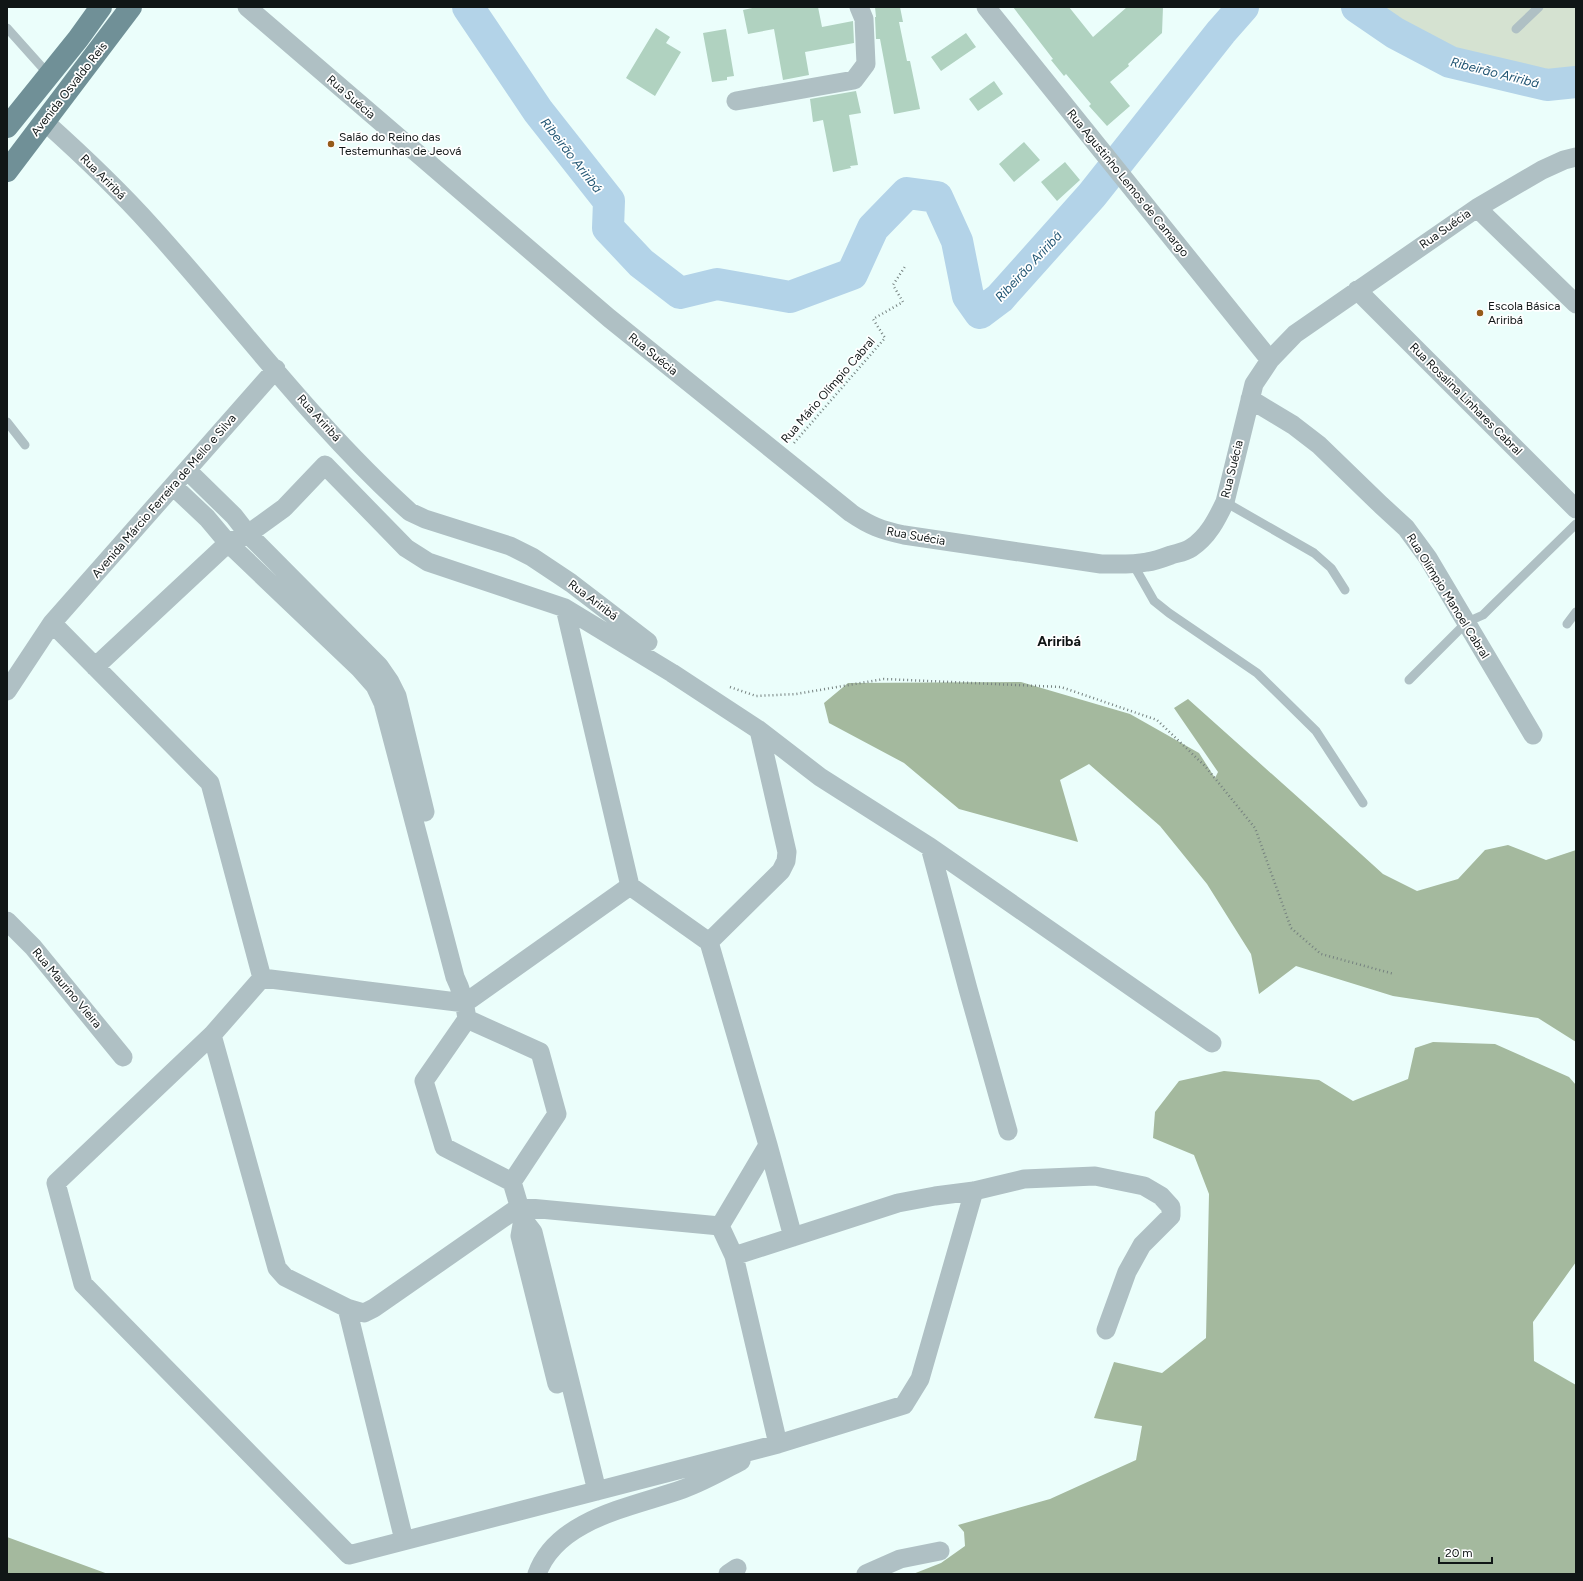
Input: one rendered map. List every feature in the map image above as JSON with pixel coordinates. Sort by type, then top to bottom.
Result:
[{"type":"main road","name":"Avenida Osvaldo Reis","points":[[7,127],[101,7]]},
{"type":"main road","name":"Avenida Osvaldo Reis","points":[[7,171],[131,7]]},
{"type":"street","name":"Rua Suécia","points":[[247,7],[609,318],[851,513],[869,525],[904,536],[1101,564],[1133,564],[1148,562],[1190,549],[1209,531],[1224,502],[1254,384],[1270,360],[1281,347],[1305,326],[1477,208],[1542,170],[1564,160],[1576,157]]},
{"type":"street","points":[[736,101],[854,80],[866,64],[864,19],[859,7]]},
{"type":"street","name":"Rua Agustinho Lemos de Camargo","points":[[986,7],[1270,360]]},
{"type":"street","name":"Rua Ariribá","points":[[44,121],[108,181],[152,226],[329,430],[410,512],[425,519],[510,546],[532,557],[571,583],[648,642]]},
{"type":"street","points":[[1477,208],[1576,304]]},
{"type":"street","name":"Rua Rosalina Linhares Cabral","points":[[1357,290],[1576,509]]},
{"type":"street","name":"Avenida Márcio Ferreira de Mello e Silva","points":[[7,691],[52,623],[276,370]]},
{"type":"street","name":"Rua Olímpio Manoel Cabral","points":[[1250,399],[1292,425],[1319,445],[1381,506],[1406,528],[1428,558],[1533,735]]},
{"type":"street","points":[[95,667],[228,543],[248,534],[284,508],[325,465],[406,548],[428,562],[565,608],[672,673],[759,730],[820,777],[930,847],[1212,1043]]},
{"type":"street","points":[[187,470],[234,516],[248,534],[379,666],[390,682],[397,696],[464,975],[465,1005]]},
{"type":"street","points":[[173,486],[207,518],[228,543],[360,669],[375,686],[383,703],[455,977],[465,1005]]},
{"type":"street","points":[[234,516],[249,517],[264,515],[284,508]]},
{"type":"street","points":[[565,608],[630,886],[709,942],[793,1237]]},
{"type":"street","points":[[52,623],[210,783],[262,978]]},
{"type":"street","points":[[709,942],[781,871],[786,862],[787,852],[759,730]]},
{"type":"street","points":[[930,847],[968,990],[1008,1131]]},
{"type":"street","points":[[591,1492],[520,1236],[521,1213],[512,1182],[444,1147],[424,1081],[465,1005],[630,886]]},
{"type":"street","name":"Rua Maurino Vieira","points":[[7,921],[33,947],[123,1057]]},
{"type":"street","points":[[262,978],[465,1005],[540,1052],[557,1114],[512,1182]]},
{"type":"street","points":[[262,978],[212,1035],[56,1183],[83,1284],[349,1555],[772,1446],[904,1405],[920,1379],[974,1191]]},
{"type":"street","points":[[212,1035],[277,1268],[284,1277],[346,1308],[364,1314],[521,1213],[720,1226]]},
{"type":"street","points":[[720,1226],[768,1146]]},
{"type":"street","points":[[734,1256],[898,1203],[974,1191],[1024,1179],[1095,1176],[1144,1186],[1162,1196],[1170,1207],[1171,1216],[1142,1245],[1127,1272],[1106,1330]]},
{"type":"street","points":[[720,1226],[734,1256],[772,1446]]},
{"type":"street","points":[[346,1308],[404,1540]]},
{"type":"street","points":[[536,1574],[541,1562],[550,1548],[573,1530],[593,1519],[685,1488],[772,1446]]},
{"type":"street","points":[[866,1574],[900,1559],[940,1551]]},
{"type":"lane","points":[[1516,28],[1539,7]]},
{"type":"lane","points":[[7,28],[49,75]]},
{"type":"lane","points":[[7,422],[25,444]]},
{"type":"lane","points":[[1224,502],[1314,553],[1331,568],[1345,590]]},
{"type":"lane","points":[[1409,680],[1467,622],[1483,614],[1576,524]]},
{"type":"lane","points":[[1133,564],[1154,601],[1169,613],[1257,673],[1316,731],[1363,803]]},
{"type":"lane","points":[[1567,624],[1576,612]]},
{"type":"path","name":"Rua Mário Olímpio Cabral","points":[[782,458],[885,338],[873,319],[903,302],[893,285],[906,264]]},
{"type":"path","points":[[724,686],[756,696],[796,694],[884,679],[1060,687],[1157,720],[1205,766],[1255,828],[1291,928],[1321,954],[1394,974]]},
{"type":"green space","points":[[1366,7],[1576,7],[1576,73],[1548,75],[1454,55],[1398,28]]},
{"type":"green space","points":[[1021,682],[1130,714],[1199,753],[1215,778],[1218,772],[1174,708],[1188,699],[1383,874],[1417,891],[1458,879],[1485,850],[1508,845],[1546,860],[1576,850],[1576,1042],[1538,1018],[1393,996],[1296,966],[1259,994],[1251,954],[1207,884],[1160,826],[1089,764],[1060,780],[1078,842],[959,809],[904,763],[829,723],[824,703],[848,683]]},
{"type":"green space","points":[[1433,1042],[1495,1044],[1569,1077],[1576,1085],[1576,1262],[1533,1322],[1534,1361],[1576,1385],[1576,1574],[913,1574],[941,1563],[965,1546],[964,1532],[958,1525],[1050,1499],[1136,1460],[1142,1426],[1094,1418],[1114,1362],[1162,1373],[1206,1338],[1209,1194],[1194,1155],[1153,1138],[1155,1112],[1179,1081],[1224,1071],[1319,1080],[1353,1101],[1408,1079],[1415,1048]]},
{"type":"green space","points":[[7,1537],[108,1574],[7,1574]]},
{"type":"building","points":[[757,7],[818,7],[822,27],[853,21],[854,43],[805,52],[809,75],[783,80],[774,29],[748,34],[743,10]]},
{"type":"building","points":[[875,7],[900,7],[903,22],[899,22],[907,61],[910,61],[920,109],[894,114],[880,39],[876,39]]},
{"type":"building","points":[[1013,7],[1069,7],[1093,37],[1127,7],[1163,7],[1162,33],[1128,64],[1129,66],[1110,82],[1130,106],[1107,126],[1089,106],[1091,104],[1066,74],[1064,76],[1051,60],[1053,59]]},
{"type":"building","points":[[656,28],[670,37],[666,43],[681,52],[655,96],[626,78]]},
{"type":"building","points":[[726,29],[734,76],[727,77],[727,80],[712,82],[703,33]]},
{"type":"building","points":[[966,33],[976,47],[941,71],[931,57]]},
{"type":"building","points":[[994,81],[1003,94],[978,111],[969,99]]},
{"type":"building","points":[[856,91],[861,113],[849,115],[858,165],[833,172],[823,120],[813,122],[810,99]]},
{"type":"building","points":[[1024,142],[1040,160],[1014,182],[999,164]]},
{"type":"building","points":[[1065,162],[1080,180],[1057,201],[1041,182]]},
{"type":"waterway","name":"Ribeirão Ariribá","points":[[468,7],[538,111],[609,201],[608,228],[641,263],[680,293],[717,284],[790,297],[852,274],[873,228],[907,193],[937,197],[957,241],[968,296],[980,313],[1000,298],[1092,195],[1221,32],[1243,7]]},
{"type":"waterway","name":"Ribeirão Ariribá","points":[[1357,7],[1395,33],[1450,62],[1547,85],[1576,82]]},
{"type":"place","name":"Salão do Reino das Testemunhas de Jeová","points":[[331,144]]},
{"type":"place","name":"Escola Básica Ariribá","points":[[1480,313]]},
{"type":"district","name":"Ariribá","points":[[1059,641]]}]
